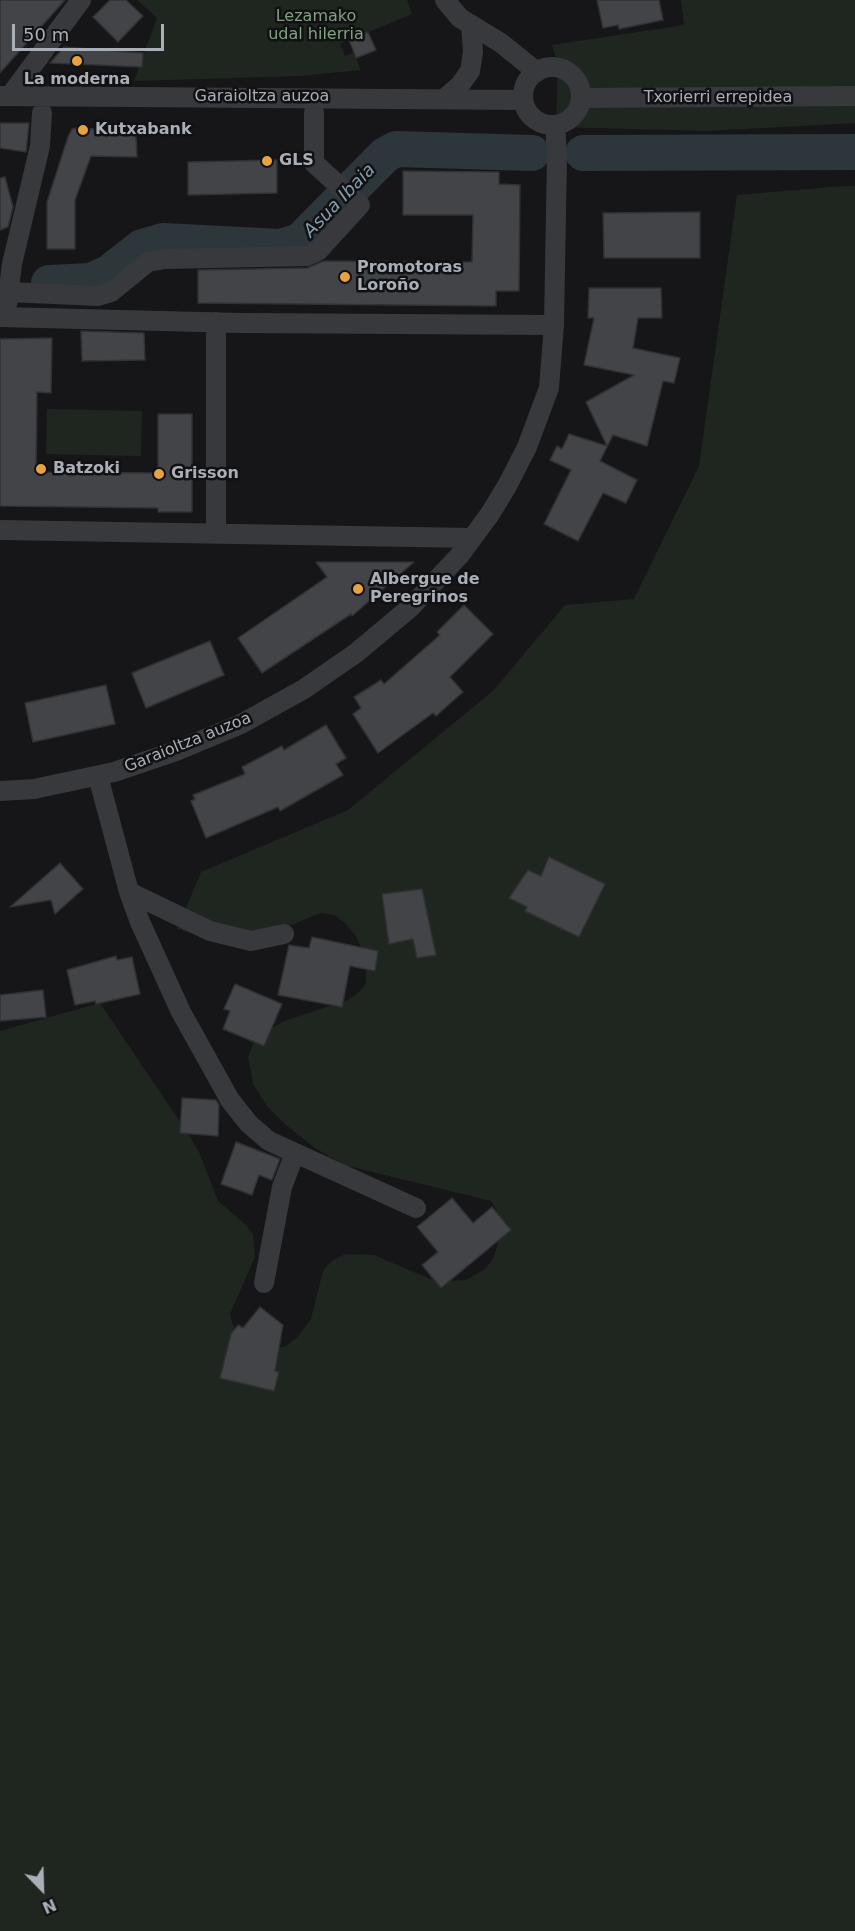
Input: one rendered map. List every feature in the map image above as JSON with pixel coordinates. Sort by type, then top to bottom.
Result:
[{"type":"street","points":[[445,0],[460,18],[501,42],[537,72]]},
{"type":"street","points":[[5,96],[79,3]]},
{"type":"street","points":[[444,99],[460,85],[470,71],[473,52],[471,25]]},
{"type":"street","points":[[549,67],[562,69],[573,75],[580,86],[582,98],[573,117],[555,125],[544,124],[534,119],[527,111],[524,89],[537,72],[549,67]]},
{"type":"street","name":"Garaioltza auzoa","points":[[5,96],[524,100]]},
{"type":"street","name":"Txorierri errepidea","points":[[582,98],[855,96]]},
{"type":"street","points":[[9,292],[98,296],[111,292],[148,262],[189,256],[307,256],[318,251],[333,238],[360,205],[327,177],[315,163],[314,112]]},
{"type":"street","points":[[42,113],[40,146],[12,264],[9,292],[2,322],[165,320],[555,325]]},
{"type":"street","name":"Garaioltza auzoa","points":[[0,791],[34,789],[98,776],[176,751],[242,724],[304,689],[356,653],[411,607],[444,572],[502,496],[527,447],[549,388],[555,325],[558,156],[555,125]]},
{"type":"street","points":[[216,322],[216,534]]},
{"type":"street","points":[[0,530],[472,538]]},
{"type":"street","points":[[424,537],[441,557],[444,572]]},
{"type":"street","points":[[98,776],[129,892],[181,1012],[230,1100],[249,1124],[269,1141],[416,1208]]},
{"type":"street","points":[[129,892],[210,931],[251,941],[284,934]]},
{"type":"street","points":[[264,1283],[282,1187],[295,1153]]},
{"type":"green space","name":"Lezamako udal hilerria","points":[[137,0],[407,0],[412,14],[340,44],[345,56],[354,53],[361,70],[299,76],[134,81],[157,18]]},
{"type":"green space","points":[[681,0],[855,0],[855,123],[707,131],[556,127],[558,64],[552,45],[684,25]]},
{"type":"green space","points":[[855,186],[855,1931],[0,1931],[0,1031],[100,1003],[190,1137],[200,1154],[218,1201],[253,1234],[255,1257],[230,1314],[236,1337],[270,1350],[286,1346],[297,1338],[311,1319],[323,1271],[332,1261],[345,1254],[374,1255],[430,1279],[446,1281],[466,1280],[485,1269],[493,1259],[498,1244],[500,1216],[491,1201],[344,1165],[315,1148],[286,1125],[267,1106],[253,1084],[248,1056],[254,1042],[261,1035],[284,1021],[348,1000],[366,983],[366,960],[357,938],[346,924],[334,915],[321,913],[257,939],[221,941],[177,929],[201,872],[348,810],[494,690],[565,605],[634,599],[699,466],[737,195]]},
{"type":"green space","points":[[47,409],[142,411],[141,456],[46,454]]},
{"type":"building","points":[[0,0],[65,0],[0,73]]},
{"type":"building","points":[[110,0],[126,0],[143,16],[118,42],[93,17]]},
{"type":"building","points":[[597,0],[659,0],[663,20],[619,29],[618,25],[603,28]]},
{"type":"building","points":[[368,32],[376,50],[356,58],[349,40]]},
{"type":"building","points":[[64,47],[143,53],[142,67],[50,63]]},
{"type":"building","points":[[0,123],[29,123],[26,152],[0,148]]},
{"type":"building","points":[[72,129],[131,131],[136,135],[137,157],[91,156],[75,200],[75,249],[47,249],[47,202],[68,137]]},
{"type":"building","points":[[277,160],[277,193],[188,195],[188,162]]},
{"type":"building","points":[[403,171],[499,172],[499,184],[520,185],[519,291],[496,291],[496,306],[198,303],[198,270],[307,268],[324,261],[472,262],[473,215],[403,215]]},
{"type":"building","points":[[5,177],[13,207],[8,227],[0,230],[0,178]]},
{"type":"building","points":[[700,212],[700,258],[604,258],[603,213]]},
{"type":"building","points":[[589,288],[661,288],[662,318],[638,318],[633,348],[680,358],[674,383],[663,381],[647,446],[613,435],[600,461],[637,480],[626,503],[603,493],[578,541],[544,524],[571,470],[550,460],[557,446],[562,449],[569,434],[607,446],[586,402],[634,375],[584,365],[594,318],[588,318]]},
{"type":"building","points":[[81,331],[144,333],[145,360],[82,361]]},
{"type":"building","points":[[52,338],[51,393],[37,392],[36,472],[158,473],[158,414],[192,414],[192,512],[158,512],[158,508],[0,506],[0,339]]},
{"type":"building","points":[[316,562],[414,562],[352,616],[351,614],[262,673],[238,638],[327,577]]},
{"type":"building","points":[[464,605],[493,634],[450,677],[463,692],[436,716],[433,713],[378,753],[353,714],[361,708],[354,697],[381,680],[384,684],[440,635],[437,632]]},
{"type":"building","points":[[210,641],[224,675],[146,708],[132,673]]},
{"type":"building","points":[[106,685],[115,724],[33,742],[25,703]]},
{"type":"building","points":[[326,725],[346,758],[336,764],[343,775],[280,811],[278,807],[206,838],[191,801],[195,799],[193,795],[245,774],[242,767],[282,746],[284,750]]},
{"type":"building","points":[[549,857],[605,884],[579,937],[525,911],[527,907],[509,898],[528,870],[541,876]]},
{"type":"building","points":[[60,863],[83,889],[55,914],[51,900],[10,907]]},
{"type":"building","points":[[422,889],[436,955],[417,958],[413,939],[389,944],[382,894]]},
{"type":"building","points":[[312,937],[378,951],[375,971],[350,966],[342,1007],[278,995],[289,945],[309,948]]},
{"type":"building","points":[[116,956],[117,960],[132,957],[140,994],[96,1004],[95,1001],[75,1005],[67,970]]},
{"type":"building","points":[[235,984],[282,1004],[264,1046],[223,1029],[230,1011],[224,1009]]},
{"type":"building","points":[[43,990],[46,1017],[0,1021],[0,995]]},
{"type":"building","points":[[182,1098],[216,1100],[219,1105],[218,1136],[180,1133]]},
{"type":"building","points":[[236,1142],[280,1159],[272,1180],[259,1175],[252,1195],[221,1184]]},
{"type":"building","points":[[452,1198],[473,1223],[492,1207],[511,1230],[441,1288],[422,1265],[438,1252],[417,1227]]},
{"type":"building","points":[[260,1307],[283,1325],[275,1371],[279,1372],[274,1391],[220,1378],[231,1334],[238,1325],[243,1328]]},
{"type":"waterway","name":"Asua Ibaia","points":[[49,283],[91,281],[109,273],[142,247],[163,241],[281,247],[300,241],[385,155],[396,149],[532,153]]},
{"type":"waterway","name":"Asua Ibaia","points":[[583,153],[855,152]]},
{"type":"place","name":"La moderna","points":[[77,61]]},
{"type":"place","name":"Kutxabank","points":[[83,130]]},
{"type":"place","name":"GLS","points":[[267,161]]},
{"type":"place","name":"Promotoras Loroño","points":[[345,277]]},
{"type":"place","name":"Batzoki","points":[[41,469]]},
{"type":"place","name":"Grisson","points":[[159,474]]},
{"type":"place","name":"Albergue de Peregrinos","points":[[358,589]]}]
